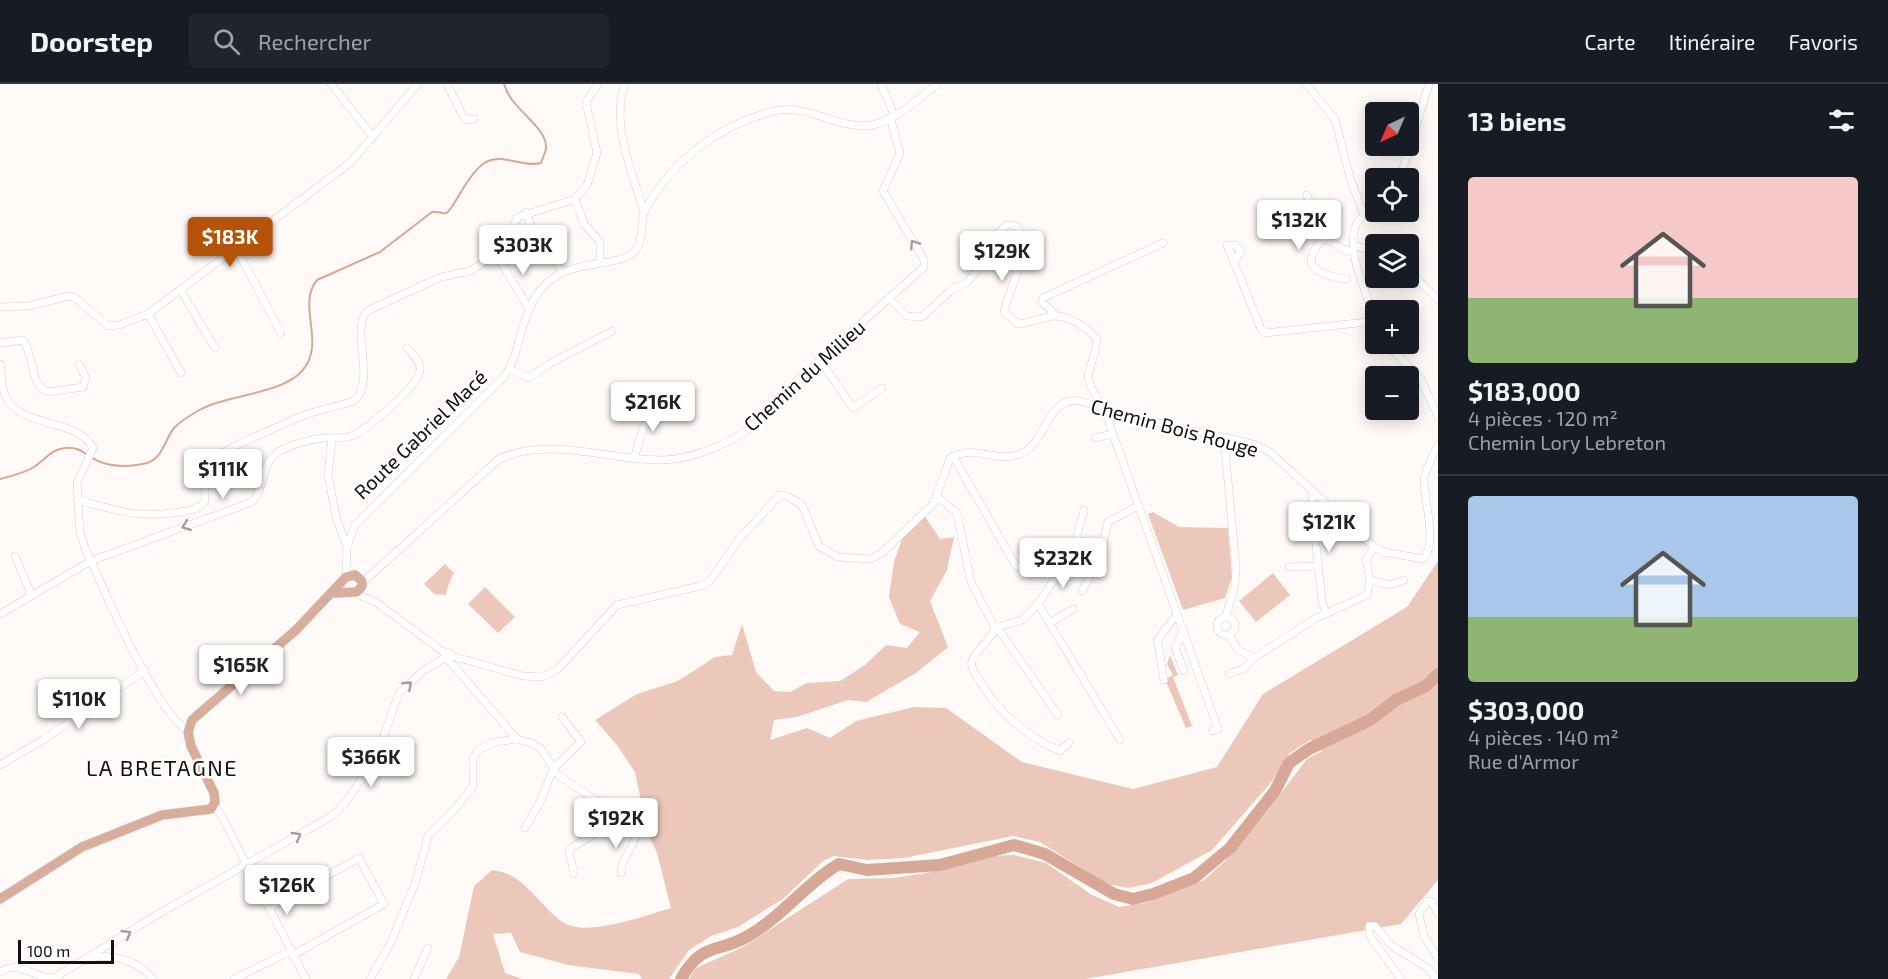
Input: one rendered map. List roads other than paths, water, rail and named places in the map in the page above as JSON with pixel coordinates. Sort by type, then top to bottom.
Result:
[{"type":"main road","points":[[0,899],[82,847],[162,815],[206,812],[214,806],[214,793],[194,752],[188,732],[195,716],[259,664],[334,593],[354,583]]},
{"type":"street","points":[[331,84],[373,137]]},
{"type":"street","points":[[0,307],[28,306],[69,296],[108,326],[119,326],[148,314],[350,163],[418,84]]},
{"type":"street","points":[[447,84],[467,120],[474,118]]},
{"type":"street","points":[[77,500],[136,516],[156,516],[189,511],[202,505],[205,501],[205,470],[220,454],[304,415],[345,404],[359,396],[363,385],[363,321],[368,311],[441,277],[470,271],[497,255],[512,225],[526,212],[575,199],[587,185],[597,153],[586,102],[598,84]]},
{"type":"street","points":[[625,84],[621,99],[621,128],[644,213]]},
{"type":"street","points":[[881,84],[892,116]]},
{"type":"street","name":"Route Gabriel Macé","points":[[354,583],[347,547],[351,532],[361,516],[432,451],[510,369],[521,326],[529,309],[547,283],[562,272],[580,265],[620,260],[635,251],[639,244],[644,213],[681,163],[698,148],[753,117],[776,111],[798,109],[870,125],[892,116],[927,87],[937,84]]},
{"type":"street","points":[[1306,84],[1305,86],[1335,119],[1350,178],[1364,215],[1357,223],[1353,248],[1370,300]]},
{"type":"street","points":[[1403,168],[1429,84]]},
{"type":"street","name":"Chemin du Milieu","points":[[354,583],[370,574],[499,459],[523,450],[574,450],[661,460],[682,457],[730,440],[764,416],[820,360],[924,267],[925,262],[883,191],[900,153],[892,116]]},
{"type":"street","points":[[1307,195],[1323,239]]},
{"type":"street","points":[[575,199],[584,224],[600,242],[600,262]]},
{"type":"street","points":[[526,212],[534,235],[549,251],[562,272]]},
{"type":"street","points":[[1301,222],[1315,218]]},
{"type":"street","points":[[890,298],[907,316],[922,317],[951,290],[967,282],[977,271],[997,234],[1007,225],[1015,225],[1020,229],[1022,248],[1015,284],[1004,312],[1018,324],[1032,323],[1057,316]]},
{"type":"street","points":[[1323,239],[1331,240],[1343,251],[1353,248],[1365,250]]},
{"type":"street","points":[[1323,239],[1311,252],[1310,261],[1323,276],[1346,279]]},
{"type":"street","points":[[1163,243],[1044,298],[1042,302],[1057,316],[1084,327],[1097,340],[1087,371],[1088,383],[1104,409],[1184,631],[1218,729],[1213,731]]},
{"type":"street","points":[[236,248],[280,333]]},
{"type":"street","points":[[497,255],[529,309]]},
{"type":"street","points":[[1234,261],[1261,329],[1265,333],[1365,321]]},
{"type":"street","points":[[1419,281],[1438,300]]},
{"type":"street","points":[[180,289],[215,348]]},
{"type":"street","points":[[148,314],[181,373]]},
{"type":"street","points":[[510,369],[529,378],[551,363],[612,331]]},
{"type":"street","points":[[0,343],[23,340],[29,347],[38,382],[48,392],[83,387],[86,378],[79,364]]},
{"type":"street","points":[[0,614],[91,561],[252,502],[258,496],[268,462],[274,455],[297,444],[352,436],[370,424],[418,378],[420,366],[407,348]]},
{"type":"street","points":[[1397,354],[1420,380],[1438,416]]},
{"type":"street","points":[[820,360],[853,408],[882,388]]},
{"type":"street","points":[[0,364],[2,393],[17,410],[65,428],[92,445],[77,483],[80,532],[91,561],[145,670],[173,717],[188,732]]},
{"type":"street","points":[[635,457],[646,420],[664,404],[688,396]]},
{"type":"street","name":"Chemin Bois Rouge","points":[[952,456],[968,451],[1017,455],[1035,441],[1061,405],[1075,400],[1264,448],[1374,547],[1416,560],[1427,557],[1432,552],[1436,540],[1436,522],[1424,482],[1438,444]]},
{"type":"street","points":[[1095,438],[1112,434]]},
{"type":"street","points":[[1224,437],[1236,568],[1235,585],[1226,616],[1218,620],[1217,629],[1229,635],[1238,650],[1254,658]]},
{"type":"street","points":[[332,438],[328,475],[337,521],[347,547]]},
{"type":"street","points":[[0,972],[18,967],[43,977],[54,978],[325,820],[345,803],[375,760],[399,693],[423,671],[448,656],[523,676],[542,677],[550,674],[616,605],[700,586],[710,580],[740,538],[780,495],[785,495],[802,505],[817,545],[838,557],[854,560],[871,559],[883,552],[934,503],[943,470],[952,456],[1016,566],[1026,572],[1038,562]]},
{"type":"street","points":[[1314,494],[1310,508],[1322,602],[1326,612]]},
{"type":"street","points":[[936,496],[957,513],[971,582],[996,627],[1058,715]]},
{"type":"street","points":[[1082,591],[1101,554],[1108,522],[1138,506]]},
{"type":"street","points":[[996,627],[1022,620],[1038,603],[1073,551],[1084,510]]},
{"type":"street","points":[[1229,674],[1243,669],[1254,658],[1326,612],[1366,595],[1370,580],[1366,572],[1367,555],[1374,547]]},
{"type":"street","points":[[15,556],[32,596]]},
{"type":"street","points":[[1289,567],[1317,566]]},
{"type":"street","points":[[1370,580],[1390,585],[1404,580]]},
{"type":"street","points":[[1088,582],[1095,587]]},
{"type":"street","points":[[354,583],[368,598],[448,656],[517,739]]},
{"type":"street","points":[[1038,603],[1120,740]]},
{"type":"street","points":[[1050,623],[1073,609]]},
{"type":"street","points":[[1164,680],[1159,666],[1161,656],[1157,641],[1177,614]]},
{"type":"street","points":[[1226,616],[1235,624],[1229,635]]},
{"type":"street","points":[[996,627],[991,639],[972,658],[971,665],[983,686],[999,709],[1016,726],[1039,742],[1060,751],[1069,743]]},
{"type":"street","points":[[1184,631],[1175,648],[1184,671]]},
{"type":"street","points":[[0,765],[43,740],[145,670]]},
{"type":"street","points":[[525,828],[541,800],[553,770],[581,742],[562,717]]},
{"type":"street","points":[[370,979],[391,942],[417,881],[428,836],[456,808],[473,786],[473,758],[478,750],[495,742],[517,739],[534,744],[541,749],[553,770],[576,789],[602,804],[618,820],[636,830],[637,835],[622,865],[621,873]]},
{"type":"street","points":[[214,806],[221,815],[306,979]]},
{"type":"street","points":[[574,874],[569,851],[571,848],[618,820]]},
{"type":"street","points":[[234,979],[292,953],[384,904],[359,858],[268,908]]},
{"type":"street","points":[[1438,914],[1432,902],[1427,901],[1419,914],[1424,936],[1438,959]]},
{"type":"street","points":[[1401,979],[1369,935],[1369,926],[1375,926],[1392,946],[1428,968],[1436,979]]},
{"type":"street","points":[[414,979],[428,948]]},
{"type":"street","points":[[82,960],[110,955],[137,965],[153,979]]},
{"type":"waterway","points":[[0,479],[30,469],[52,453],[65,448],[79,450],[110,465],[128,466],[147,463],[157,457],[174,428],[196,412],[222,401],[267,390],[293,379],[309,360],[312,349],[309,301],[311,290],[317,280],[380,252],[432,212],[446,213],[449,211],[473,174],[486,162],[500,159],[527,164],[541,163],[546,149],[544,138],[513,101],[504,84]]},
{"type":"waterway","points":[[681,979],[696,959],[704,953],[737,941],[761,928],[815,881],[839,864],[867,870],[940,865],[1014,845],[1045,854],[1114,894],[1133,899],[1194,878],[1230,848],[1275,791],[1289,763],[1309,749],[1370,720],[1396,700],[1426,686],[1438,674]]},
{"type":"district","name":"LA BRETAGNE","points":[[162,767]]}]
